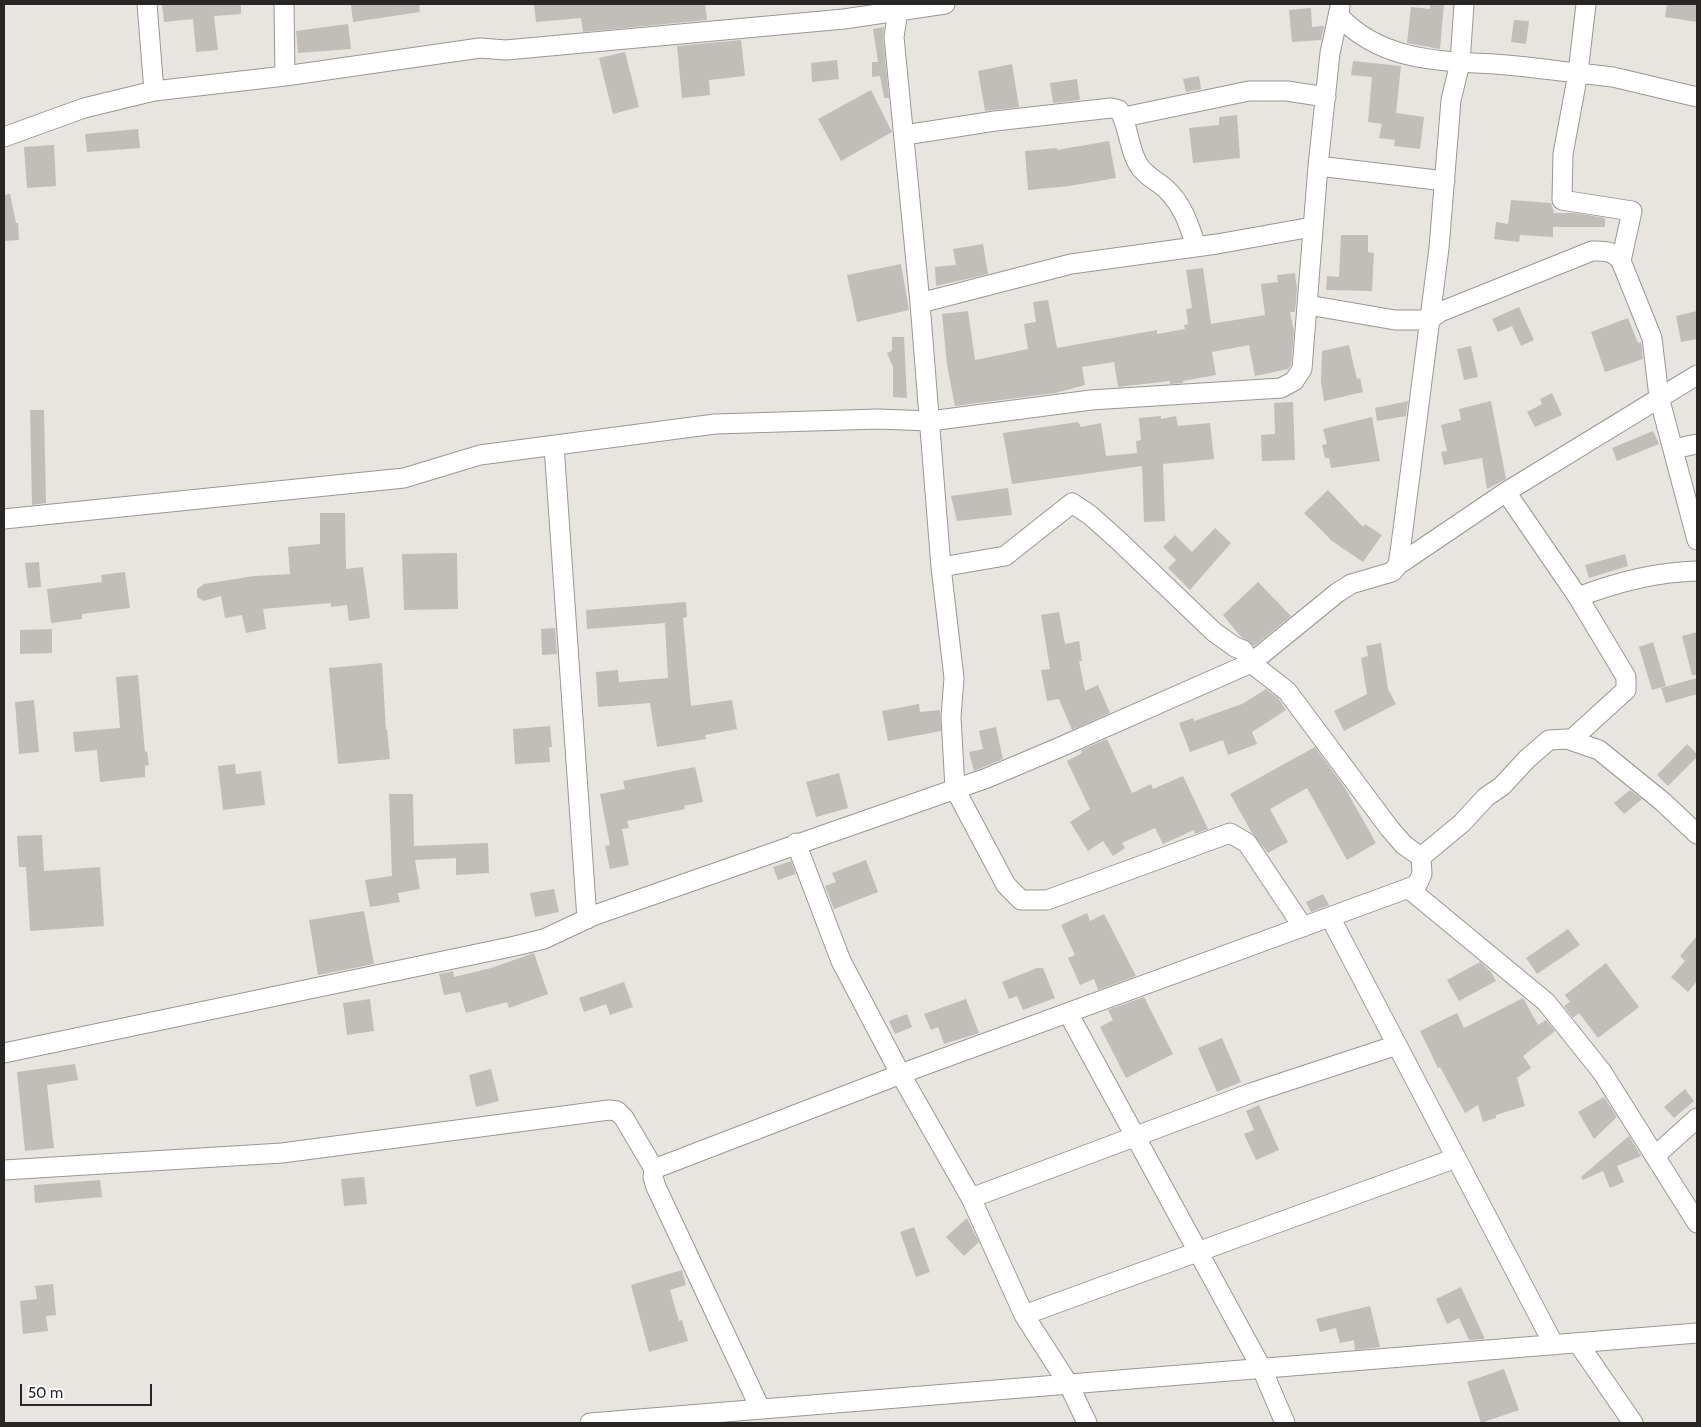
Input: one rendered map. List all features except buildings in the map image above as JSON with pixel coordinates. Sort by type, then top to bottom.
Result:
[{"type":"street","points":[[147,4],[154,91]]},
{"type":"street","points":[[284,4],[285,76]]},
{"type":"street","points":[[4,137],[84,108],[154,91],[285,76],[480,48],[506,50],[844,19],[899,7],[945,4]]},
{"type":"street","points":[[1398,565],[1439,248],[1451,100],[1460,64],[1464,4]]},
{"type":"street","points":[[1586,4],[1578,73],[1563,154],[1562,200],[1632,211],[1620,261]]},
{"type":"street","points":[[899,7],[894,37],[905,135],[916,280],[920,303],[941,566],[954,678],[951,717],[955,789],[1006,884],[1022,900],[1047,900],[1230,833],[1247,843],[1304,927]]},
{"type":"street","points":[[1340,10],[1349,27],[1371,43],[1390,52],[1460,64],[1496,64],[1613,77],[1697,97]]},
{"type":"street","points":[[4,519],[404,478],[480,455],[714,424],[878,419],[930,420],[1090,400],[1281,388],[1294,381],[1302,369],[1318,166],[1330,53],[1340,10]]},
{"type":"street","points":[[1124,117],[1249,91],[1287,91],[1326,96]]},
{"type":"street","points":[[905,135],[994,121],[1111,108],[1119,110],[1124,117],[1132,151],[1138,166],[1167,190],[1183,209],[1196,246]]},
{"type":"street","points":[[1318,166],[1444,181]]},
{"type":"street","points":[[920,303],[1071,264],[1312,227]]},
{"type":"street","points":[[1308,305],[1395,320],[1429,320],[1440,312],[1592,251],[1606,250],[1615,254],[1620,261],[1652,338],[1659,397],[1697,540]]},
{"type":"street","points":[[4,1053],[544,939],[587,919],[986,778],[1251,663],[1337,593],[1351,584],[1392,572],[1398,565],[1506,492],[1697,375]]},
{"type":"street","points":[[1673,448],[1697,444]]},
{"type":"street","points":[[554,446],[587,919]]},
{"type":"street","points":[[1506,492],[1578,597],[1626,677],[1626,690],[1571,740]]},
{"type":"street","points":[[654,1169],[901,1075],[1417,885],[1420,880],[1424,866],[1421,857],[1404,845],[1390,829],[1286,691],[1251,663],[1243,650],[1235,647],[1214,632],[1118,541],[1072,502],[1005,556],[941,566]]},
{"type":"street","points":[[1578,597],[1640,577],[1672,571],[1697,570]]},
{"type":"street","points":[[1421,857],[1462,823],[1486,797],[1502,786],[1527,759],[1549,740],[1571,740],[1600,750],[1695,828]]},
{"type":"street","points":[[796,844],[840,961],[901,1075],[971,1198],[1024,1315],[1069,1385],[1086,1423]]},
{"type":"street","points":[[1408,888],[1546,1002],[1602,1072],[1697,1223]]},
{"type":"street","points":[[1330,917],[1554,1345]]},
{"type":"street","points":[[1068,1013],[1262,1369],[1285,1423]]},
{"type":"street","points":[[971,1198],[1251,1093],[1397,1045]]},
{"type":"street","points":[[4,1170],[282,1153],[609,1110],[617,1111],[624,1118],[654,1169],[652,1177],[656,1188],[760,1408]]},
{"type":"street","points":[[1655,1156],[1697,1118]]},
{"type":"street","points":[[1024,1315],[1456,1158]]},
{"type":"street","points":[[590,1423],[1697,1334]]},
{"type":"street","points":[[1578,1343],[1633,1423]]}]
